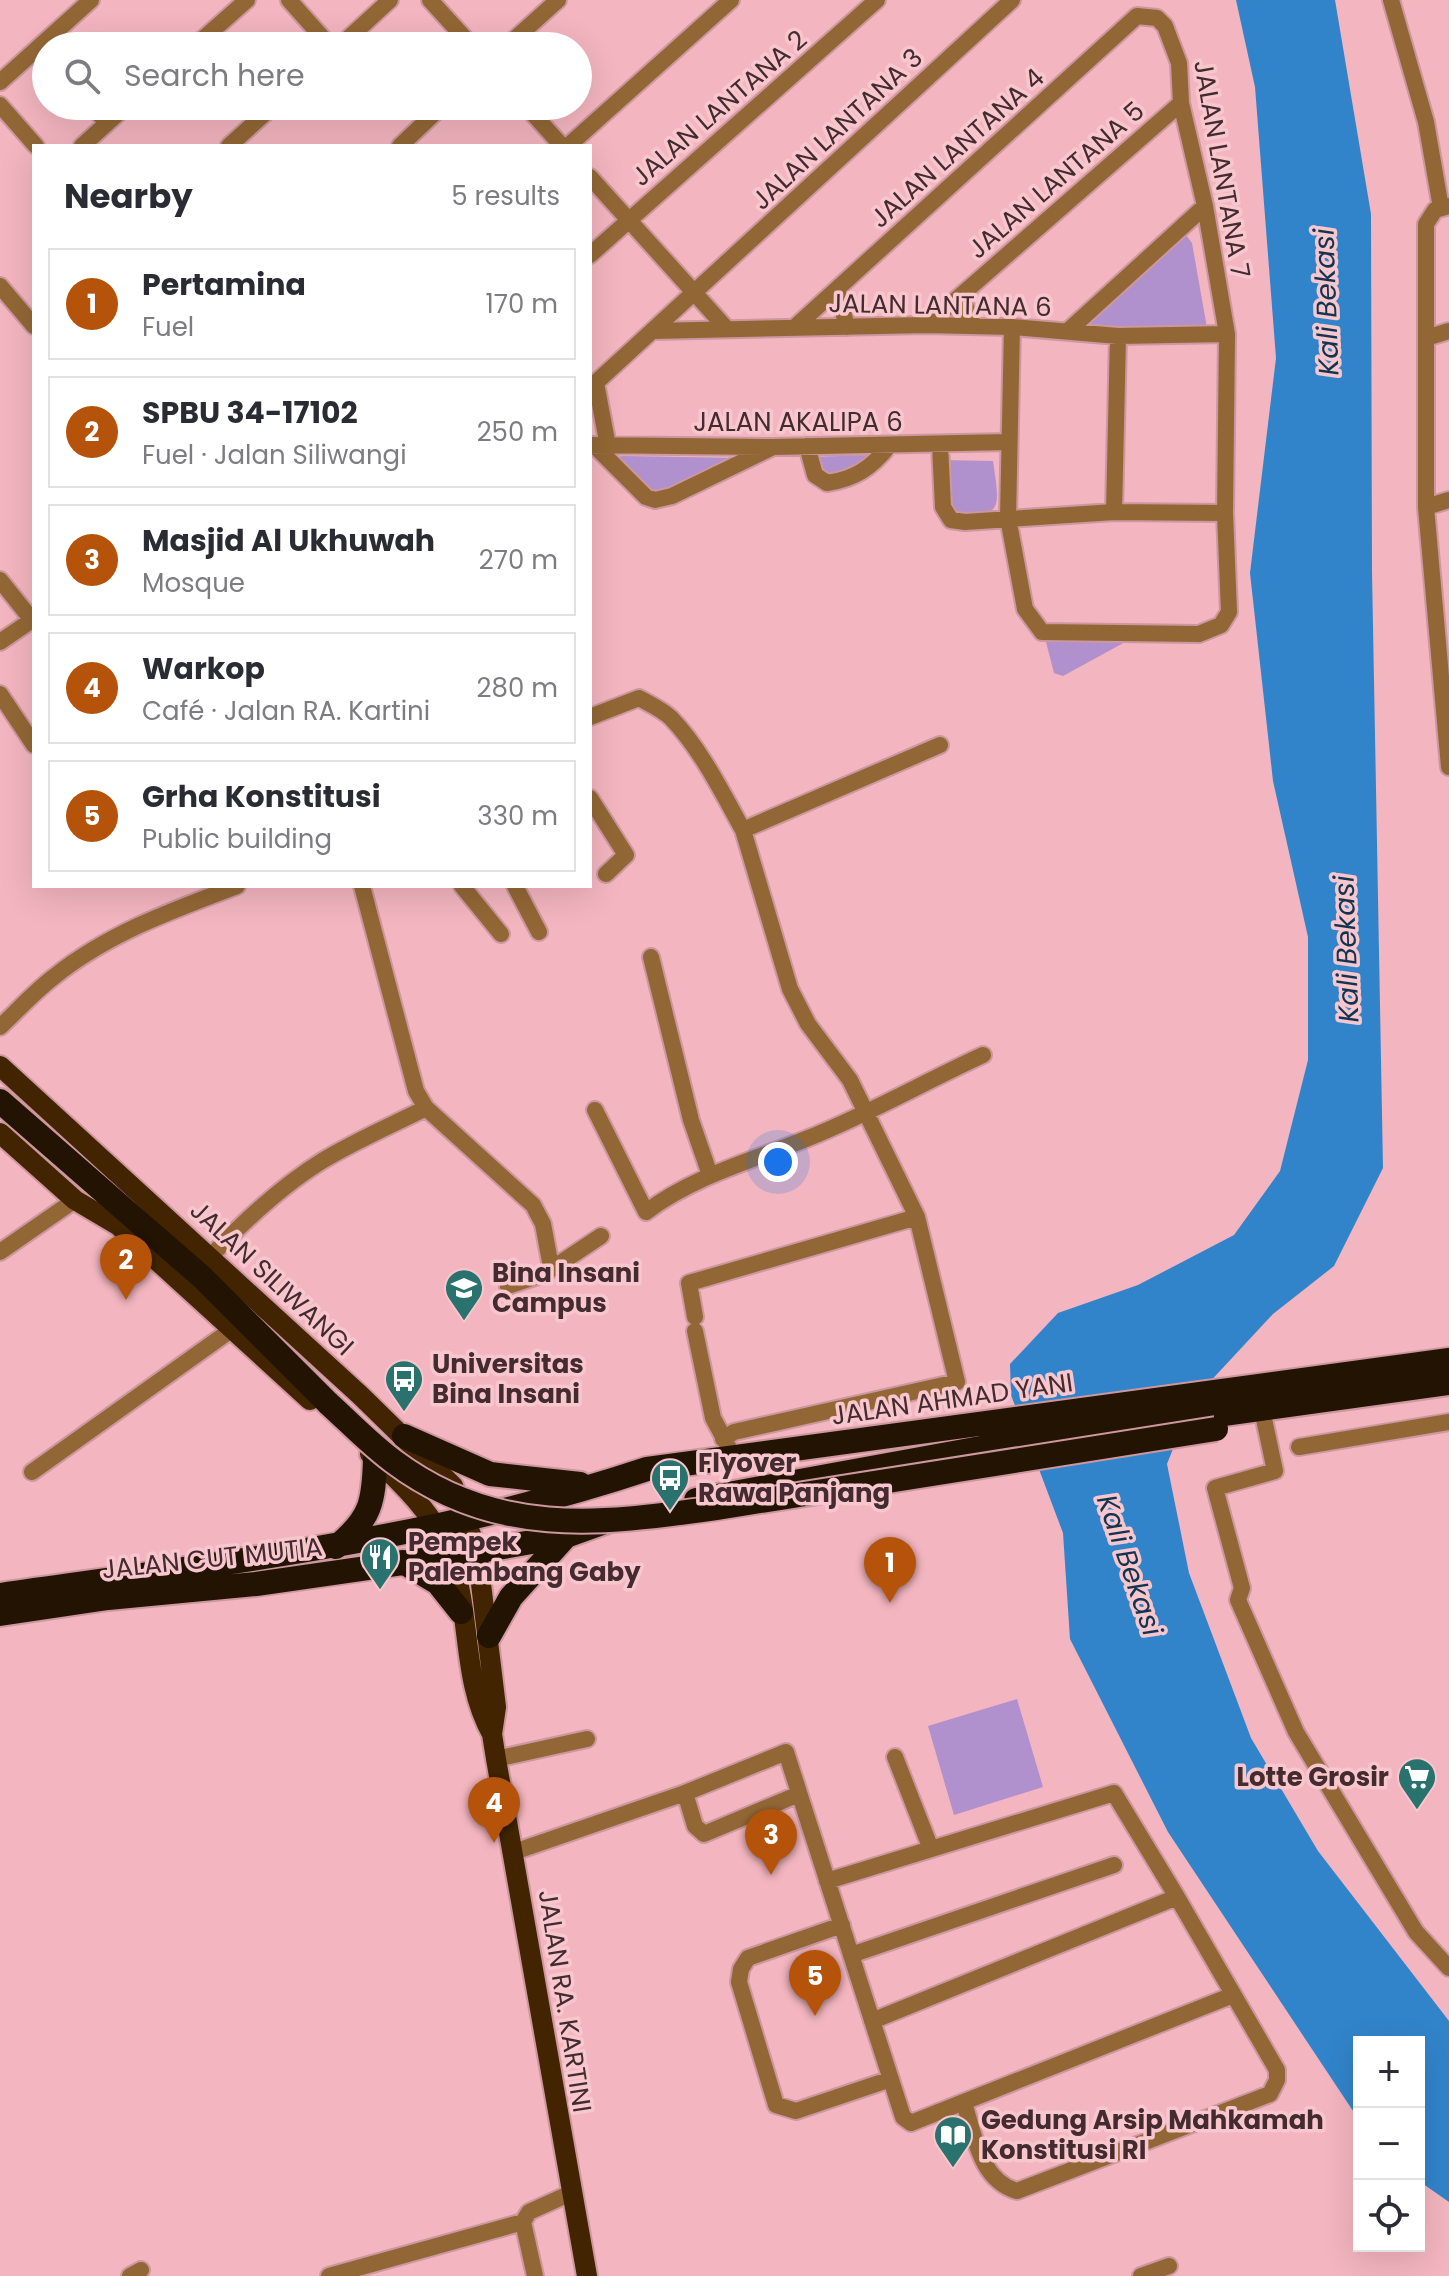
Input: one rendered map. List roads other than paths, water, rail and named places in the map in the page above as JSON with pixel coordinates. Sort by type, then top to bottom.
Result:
[{"type":"highway","points":[[0,1101],[203,1278],[329,1404],[391,1460],[471,1506],[525,1519],[578,1522],[701,1510],[1218,1411],[1264,1419],[1449,1391]]},
{"type":"highway","name":"JALAN AHMAD YANI","points":[[1218,1411],[1449,1360]]},
{"type":"highway","name":"JALAN AHMAD YANI","points":[[468,1517],[730,1448],[987,1435],[1449,1383]]},
{"type":"highway","points":[[400,1432],[490,1474],[598,1485]]},
{"type":"highway","name":"JALAN AHMAD YANI","points":[[477,1551],[566,1536],[650,1510],[987,1435]]},
{"type":"highway","points":[[334,1548],[357,1530],[370,1510],[369,1454]]},
{"type":"highway","name":"JALAN CUT MUTIA","points":[[0,1595],[334,1548],[468,1517]]},
{"type":"highway","points":[[489,1636],[511,1597],[566,1536]]},
{"type":"highway","name":"JALAN CUT MUTIA","points":[[0,1614],[108,1598],[256,1584],[477,1551]]},
{"type":"highway","points":[[403,1562],[438,1583],[461,1612]]},
{"type":"main road","name":"JALAN SILIWANGI","points":[[0,1066],[400,1432],[453,1486],[468,1517],[477,1551]]},
{"type":"main road","points":[[0,1133],[75,1200],[119,1226],[369,1454],[436,1525],[451,1556]]},
{"type":"main road","points":[[369,1454],[380,1452],[400,1432]]},
{"type":"main road","name":"JALAN RA. KARTINI","points":[[477,1551],[496,1707],[492,1734],[587,2276]]},
{"type":"main road","name":"JALAN RA. KARTINI","points":[[451,1556],[477,1708],[492,1734]]},
{"type":"street","points":[[60,32],[91,0]]},
{"type":"street","points":[[211,32],[247,0]]},
{"type":"street","points":[[289,0],[318,32]]},
{"type":"street","points":[[355,32],[390,0]]},
{"type":"street","points":[[430,0],[459,32]]},
{"type":"street","points":[[523,32],[558,0]]},
{"type":"street","points":[[570,144],[731,0]]},
{"type":"street","name":"JALAN LANTANA 2","points":[[592,253],[877,0]]},
{"type":"street","name":"JALAN LANTANA 3","points":[[593,386],[1012,0]]},
{"type":"street","points":[[1391,0],[1426,122],[1445,207],[1431,215],[1426,224],[1426,507],[1442,622],[1449,767]]},
{"type":"street","name":"JALAN LANTANA 4","points":[[794,328],[1137,16],[1157,18]]},
{"type":"street","name":"JALAN LANTANA 7","points":[[1008,518],[1025,609],[1042,632],[1199,634],[1221,625],[1229,612],[1225,513],[1227,334],[1205,206],[1181,103],[1175,49],[1165,26],[1157,18]]},
{"type":"street","points":[[0,82],[32,58]]},
{"type":"street","name":"JALAN LANTANA 5","points":[[927,325],[1181,103]]},
{"type":"street","points":[[0,105],[34,144]]},
{"type":"street","points":[[104,120],[107,123]]},
{"type":"street","points":[[84,144],[110,120]]},
{"type":"street","points":[[231,144],[258,120]]},
{"type":"street","points":[[402,144],[427,120]]},
{"type":"street","points":[[539,120],[560,144]]},
{"type":"street","points":[[592,179],[727,329]]},
{"type":"street","points":[[1069,330],[1205,206]]},
{"type":"street","points":[[837,289],[847,327]]},
{"type":"street","points":[[3,293],[32,324]]},
{"type":"street","points":[[961,296],[974,326]]},
{"type":"street","name":"JALAN LANTANA 6","points":[[653,331],[927,325],[1069,330],[1118,336],[1227,334]]},
{"type":"street","points":[[1008,518],[1007,442],[1012,327]]},
{"type":"street","points":[[1426,338],[1449,331]]},
{"type":"street","points":[[1114,512],[1118,336]]},
{"type":"street","points":[[593,386],[598,446],[646,497],[655,500],[672,496],[773,447]]},
{"type":"street","name":"JALAN AKALIPA 6","points":[[598,446],[889,446],[1007,442]]},
{"type":"street","points":[[940,445],[946,514],[951,520],[965,522],[1114,512],[1225,513]]},
{"type":"street","points":[[807,446],[815,475],[827,483],[848,480],[861,474],[889,446]]},
{"type":"street","points":[[1426,507],[1449,500]]},
{"type":"street","points":[[0,580],[32,618]]},
{"type":"street","points":[[0,642],[32,620]]},
{"type":"street","points":[[0,694],[28,721]]},
{"type":"street","points":[[592,716],[639,698],[670,717],[743,830],[790,989],[808,1024],[850,1080],[917,1217],[957,1382],[734,1432],[730,1448]]},
{"type":"street","points":[[743,830],[940,745]]},
{"type":"street","points":[[592,801],[626,855],[606,874]]},
{"type":"street","points":[[0,1027],[53,978],[92,951],[180,905],[231,888]]},
{"type":"street","points":[[363,888],[407,1054],[407,1068],[426,1108],[533,1205],[543,1224],[551,1267]]},
{"type":"street","points":[[464,888],[501,934]]},
{"type":"street","points":[[516,888],[539,932]]},
{"type":"street","points":[[651,957],[691,1120],[710,1175]]},
{"type":"street","points":[[595,1110],[646,1212],[669,1194],[865,1113],[983,1055]]},
{"type":"street","points":[[210,1257],[245,1221],[323,1160],[426,1108]]},
{"type":"street","points":[[0,1252],[75,1200]]},
{"type":"street","points":[[730,1448],[713,1418],[689,1283],[917,1217]]},
{"type":"street","points":[[508,1286],[544,1274],[601,1236]]},
{"type":"street","points":[[32,1472],[231,1330]]},
{"type":"street","points":[[1264,1419],[1275,1471],[1215,1488],[1242,1588],[1238,1600],[1296,1732],[1416,1932],[1449,1968]]},
{"type":"street","points":[[1299,1447],[1449,1422]]},
{"type":"street","points":[[496,1759],[587,1739]]},
{"type":"street","points":[[514,1852],[685,1793],[786,1752],[903,2117],[911,2123],[1233,1995]]},
{"type":"street","points":[[895,1757],[931,1849]]},
{"type":"street","points":[[685,1793],[695,1826],[704,1834],[799,1794]]},
{"type":"street","points":[[827,1881],[1114,1793],[1277,2070],[1277,2080],[1270,2094],[1017,2191],[1002,2186],[989,2176],[964,2103]]},
{"type":"street","points":[[851,1955],[1114,1865]]},
{"type":"street","points":[[872,2021],[1177,1897]]},
{"type":"street","points":[[842,1925],[748,1958],[741,1969],[739,1982],[776,2105],[796,2111],[891,2079]]},
{"type":"street","points":[[329,2276],[523,2222],[529,2212],[571,2193]]},
{"type":"street","points":[[523,2222],[535,2276]]},
{"type":"street","points":[[1141,2276],[1169,2266]]},
{"type":"water","name":"Kali Bekasi","points":[[1236,0],[1335,0],[1371,214],[1372,572],[1383,1168],[1334,1266],[1273,1314],[1192,1401],[1167,1464],[1189,1573],[1251,1738],[1318,1851],[1449,2021],[1449,2202],[1425,2185],[1425,2036],[1353,2036],[1353,2111],[1168,1832],[1070,1639],[1063,1533],[1011,1395],[1010,1364],[1058,1313],[1138,1285],[1234,1235],[1280,1171],[1308,1060],[1308,937],[1273,781],[1250,573],[1276,358],[1255,87]]},
{"type":"place","name":"SPBU 34-17102","points":[[126,1300]]},
{"type":"place","name":"Bina Insani Campus","points":[[464,1322]]},
{"type":"place","name":"Universitas Bina Insani","points":[[404,1413]]},
{"type":"place","name":"Flyover Rawa Panjang","points":[[670,1512]]},
{"type":"place","name":"Pempek Palembang Gaby","points":[[380,1591]]},
{"type":"place","name":"Pertamina","points":[[890,1603]]},
{"type":"place","name":"Lotte Grosir","points":[[1417,1811]]},
{"type":"place","name":"Warkop","points":[[494,1843]]},
{"type":"place","name":"Masjid Al Ukhuwah","points":[[771,1875]]},
{"type":"place","name":"Grha Konstitusi","points":[[815,2016]]},
{"type":"place","name":"Gedung Arsip Mahkamah Konstitusi RI","points":[[953,2169]]}]
